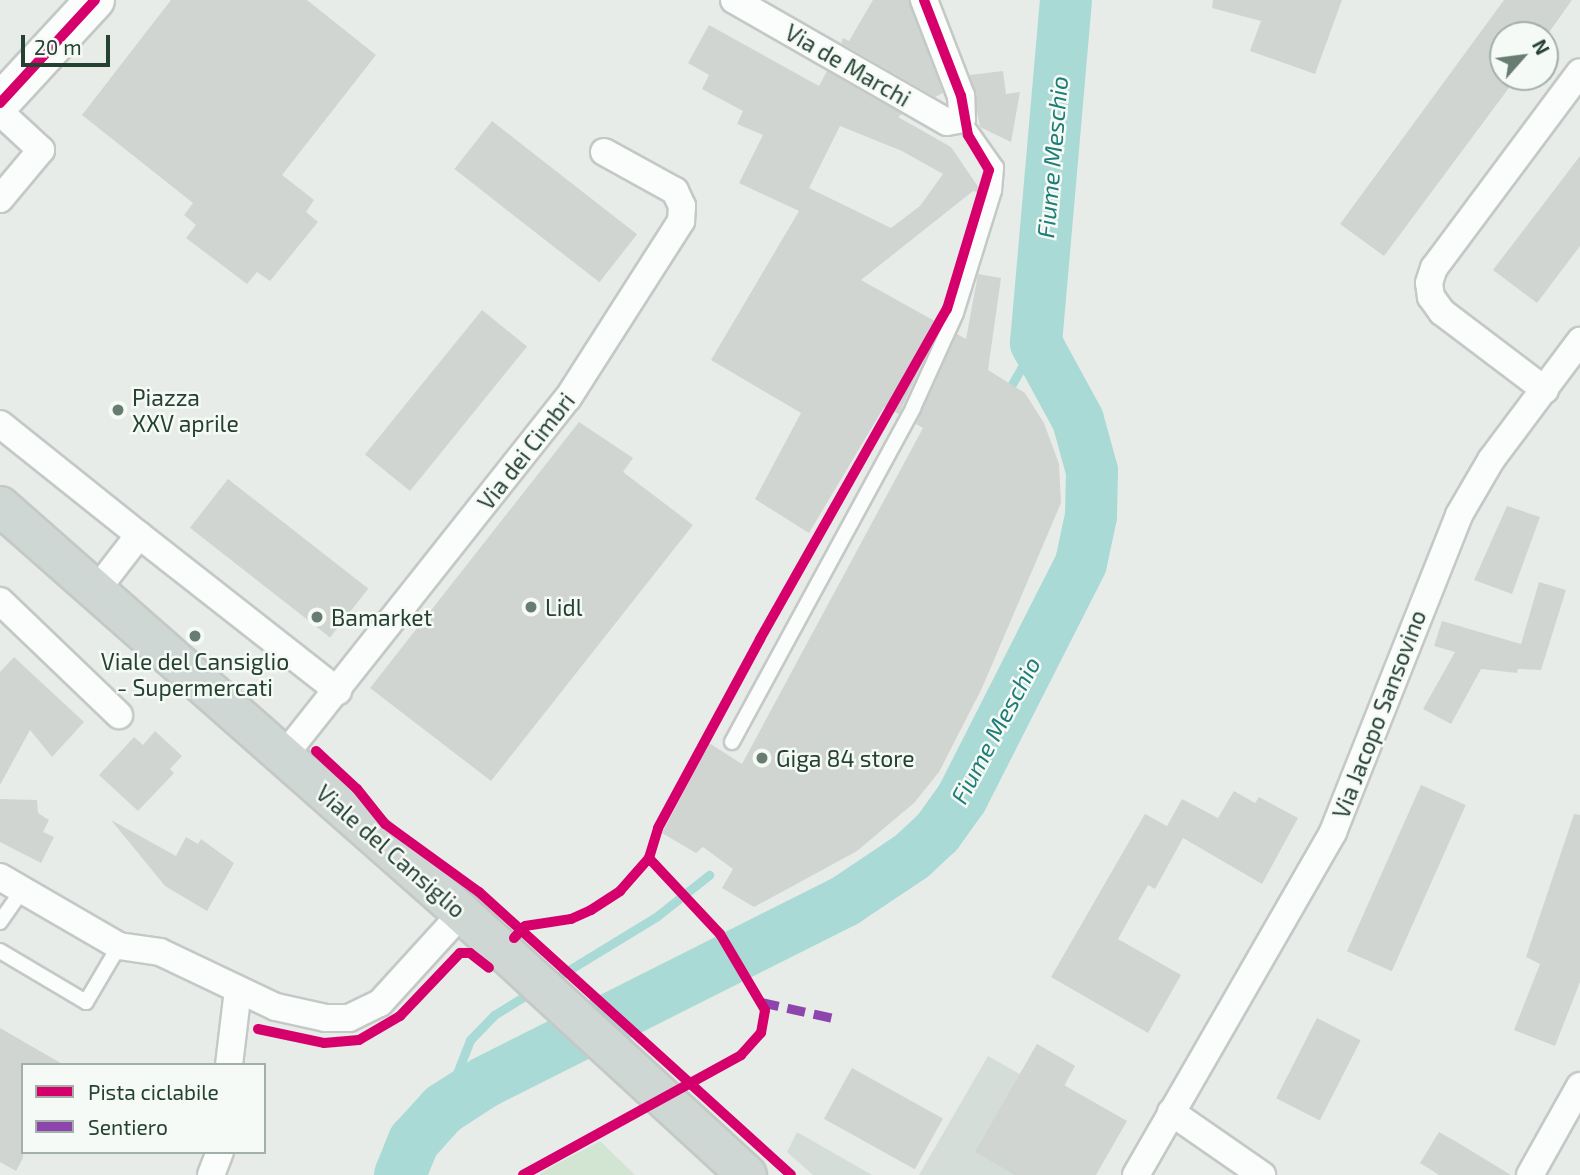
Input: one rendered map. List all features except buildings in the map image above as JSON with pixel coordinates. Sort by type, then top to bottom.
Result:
[{"type":"main road","points":[[0,103],[95,0]]},
{"type":"main road","name":"Viale del Cansiglio","points":[[0,492],[31,532]]},
{"type":"main road","name":"Viale del Cansiglio","points":[[0,506],[462,912],[747,1175]]},
{"type":"street","name":"Via de Marchi","points":[[734,0],[947,122],[962,119]]},
{"type":"street","points":[[924,0],[961,96],[962,119]]},
{"type":"street","points":[[1545,390],[1441,312],[1429,284],[1434,268],[1580,72]]},
{"type":"street","points":[[0,112],[41,149],[0,199]]},
{"type":"street","name":"Via dei Cimbri","points":[[283,757],[568,398],[681,221],[682,206],[676,191],[604,152]]},
{"type":"street","name":"Via Jacopo Sansovino","points":[[1136,1175],[1334,832],[1459,515],[1492,460],[1580,341]]},
{"type":"street","points":[[0,424],[338,691]]},
{"type":"street","points":[[95,592],[139,535]]},
{"type":"street","points":[[0,601],[120,715]]},
{"type":"street","points":[[6,882],[119,946],[160,952],[238,990],[293,1012],[349,1018],[389,996],[462,912]]},
{"type":"street","points":[[229,1063],[238,990]]},
{"type":"street","points":[[1530,1175],[1580,1086]]},
{"type":"street","points":[[1171,1112],[1262,1175]]},
{"type":"street","points":[[211,1175],[219,1154]]},
{"type":"lane","points":[[732,742],[913,408],[956,313],[994,191],[996,167],[962,119]]},
{"type":"lane","points":[[0,922],[6,882]]},
{"type":"lane","points":[[0,951],[86,1002],[119,946]]},
{"type":"shaded area","points":[[1037,1044],[1075,1066],[1065,1085],[1096,1175],[919,1175],[988,1056],[1020,1074]]},
{"type":"shaded area","points":[[797,1132],[872,1175],[813,1175],[787,1152]]},
{"type":"green space","points":[[600,1141],[635,1175],[538,1175],[549,1168]]},
{"type":"waterway","name":"Fiume Meschio","points":[[400,1175],[414,1141],[443,1109],[485,1082],[845,901],[912,856],[937,833],[962,798],[1081,563],[1091,516],[1092,471],[1078,420],[1036,343],[1066,0]]},
{"type":"waterway","points":[[1012,384],[1036,343]]},
{"type":"waterway","points":[[551,981],[656,917],[709,875]]},
{"type":"waterway","points":[[443,1109],[470,1040],[494,1015],[533,991]]},
{"type":"marked path","points":[[761,1002],[833,1018]]},
{"type":"cycle path","points":[[0,103],[95,0]]},
{"type":"cycle path","points":[[514,938],[525,926],[571,919],[591,910],[620,891],[649,858],[658,828],[760,639],[947,309],[989,170],[968,135],[961,96],[924,0]]},
{"type":"cycle path","points":[[316,751],[357,789],[385,824],[479,892],[791,1175]]},
{"type":"cycle path","points":[[523,1175],[741,1055],[761,1033],[765,1010],[720,934],[649,858]]},
{"type":"cycle path","points":[[258,1029],[324,1043],[359,1040],[400,1016],[460,953],[470,953],[489,968]]},
{"type":"place","name":"Piazza XXV aprile","points":[[118,410]]},
{"type":"place","name":"Lidl","points":[[531,607]]},
{"type":"place","name":"Bamarket","points":[[317,617]]},
{"type":"place","name":"Viale del Cansiglio - Supermercati","points":[[195,636]]},
{"type":"place","name":"Giga 84 store","points":[[762,758]]}]
